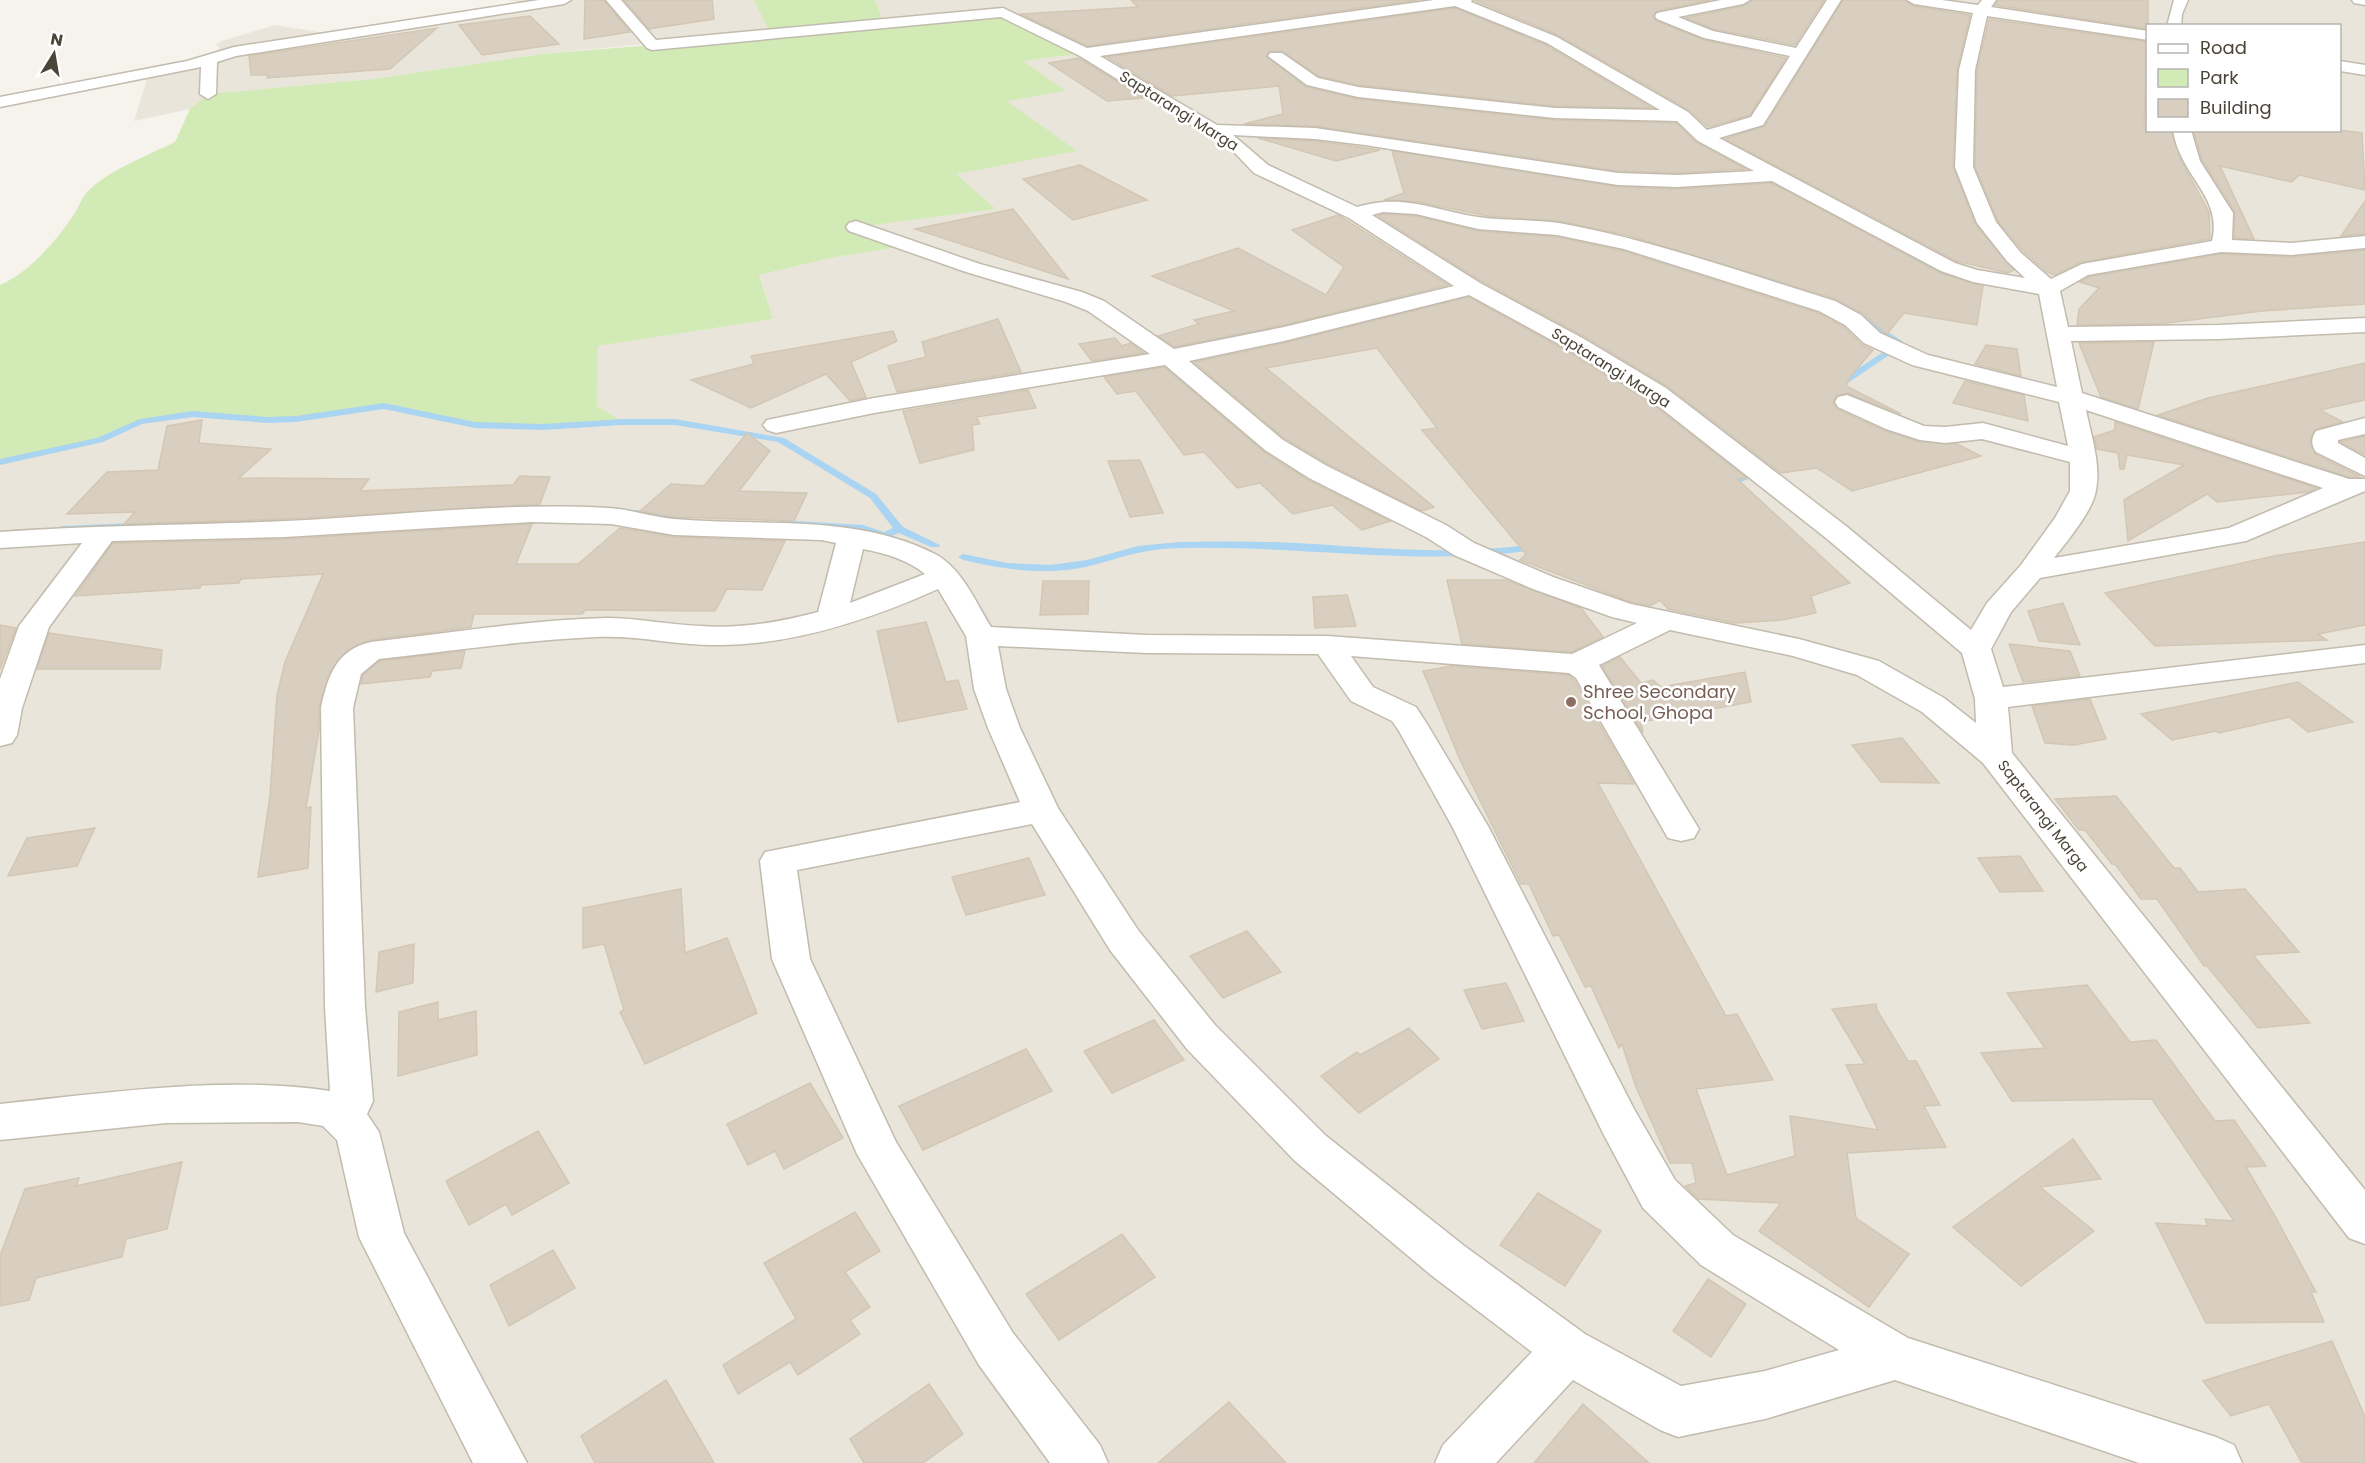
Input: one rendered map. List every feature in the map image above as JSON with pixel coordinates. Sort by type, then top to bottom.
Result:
[{"type":"street","points":[[0,102],[189,65],[209,58],[564,0]]},
{"type":"street","name":"Saptarangi Marga","points":[[613,0],[652,45],[770,32],[881,16],[1003,12],[1085,53],[1239,147],[1261,169],[1356,214],[1472,288],[1576,344],[1657,393],[1836,532],[1976,649],[1991,699],[1995,755],[2365,1224]]},
{"type":"street","points":[[1085,53],[1458,0],[1552,40],[1682,116],[1704,137],[1948,267],[1972,276],[2049,289],[2082,270],[2221,246],[2291,249],[2365,242]]},
{"type":"street","points":[[1743,0],[1662,16],[1709,35],[1802,54]]},
{"type":"street","points":[[1704,137],[1757,121],[1802,54],[1834,0]]},
{"type":"street","points":[[1914,0],[1985,5],[2146,36]]},
{"type":"street","points":[[2174,24],[2175,14],[2181,0]]},
{"type":"street","points":[[2359,0],[2365,1]]},
{"type":"street","points":[[1976,649],[1998,609],[2031,571],[2068,519],[2083,491],[2083,458],[2069,397],[2066,366],[2056,334],[2049,289],[2014,257],[1987,223],[1964,167],[1967,70],[1985,5]]},
{"type":"street","points":[[1276,56],[1312,82],[1358,92],[1556,113],[1682,116]]},
{"type":"street","points":[[208,94],[209,58]]},
{"type":"street","points":[[2341,66],[2365,70]]},
{"type":"street","points":[[1213,130],[1283,130],[1620,179],[1698,180],[1777,175]]},
{"type":"street","points":[[2182,132],[2185,148],[2196,170],[2214,190],[2224,210],[2225,231],[2221,246]]},
{"type":"street","points":[[1356,214],[1382,206],[1416,208],[1478,223],[1557,229],[1629,244],[1827,306],[1853,320],[1881,343],[1920,360],[2069,397],[2359,480]]},
{"type":"street","points":[[856,227],[973,268],[1074,297],[1096,306],[1170,357],[1274,445],[1318,472],[1436,531],[1464,549],[1544,584],[1623,611],[1799,648],[1868,668],[1933,705],[1995,755]]},
{"type":"street","points":[[776,425],[936,394],[1170,357],[1312,328],[1472,288]]},
{"type":"street","points":[[2056,334],[2219,332],[2365,325]]},
{"type":"street","points":[[1847,402],[1926,433],[1945,435],[1963,431],[1983,431],[2083,458]]},
{"type":"street","points":[[2359,480],[2325,447],[2325,436],[2365,426]]},
{"type":"street","points":[[2031,571],[2236,535],[2359,480]]},
{"type":"street","points":[[0,540],[104,533],[285,529],[531,514],[611,516],[674,527],[821,532],[889,545],[918,557],[945,576],[981,636],[990,689],[1004,728],[1041,810],[1124,940],[1201,1037],[1310,1148],[1447,1260],[1568,1350],[1678,1412],[1765,1395],[1895,1357]]},
{"type":"street","points":[[0,735],[6,708],[34,626],[104,533]]},
{"type":"street","points":[[832,617],[852,537]]},
{"type":"street","points":[[334,1110],[352,1101],[345,1007],[337,708],[344,676],[351,662],[371,651],[596,628],[718,636],[832,617],[892,599],[945,576]]},
{"type":"street","points":[[981,636],[1146,644],[1327,645],[1577,664],[1665,621]]},
{"type":"street","points":[[1327,645],[1362,694],[1404,714],[1415,731],[1470,826],[1619,1122],[1659,1194],[1717,1250],[1895,1357],[2216,1463]]},
{"type":"street","points":[[1991,699],[2365,654]]},
{"type":"street","points":[[1577,664],[1588,672],[1681,829]]},
{"type":"street","points":[[1041,810],[778,861],[791,959],[879,1154],[996,1349],[1082,1463]]},
{"type":"street","points":[[0,1122],[166,1105],[298,1104],[334,1110],[357,1132],[382,1237],[501,1463]]},
{"type":"street","points":[[1461,1463],[1568,1350]]},
{"type":"shaded area","points":[[507,0],[754,0],[770,32],[542,54],[373,79],[209,94],[190,109],[134,121],[149,73],[209,58],[220,47],[215,45],[222,41],[275,25],[337,35],[534,4]]},
{"type":"shaded area","points":[[875,0],[2365,0],[2365,1463],[0,1463],[0,462],[100,440],[140,422],[193,414],[267,420],[384,406],[475,425],[543,427],[622,422],[597,406],[598,346],[773,319],[759,275],[835,257],[904,246],[856,227],[996,209],[955,174],[1076,151],[1007,101],[1065,91],[1022,61],[1083,53],[884,23]]},
{"type":"green space","points":[[754,0],[875,0],[884,23],[1003,12],[1085,53],[1023,61],[1066,91],[1007,101],[1077,151],[956,174],[996,209],[858,227],[905,246],[835,257],[759,275],[773,319],[598,346],[597,406],[623,422],[543,427],[475,425],[384,406],[296,419],[267,420],[193,414],[140,422],[100,440],[0,462],[0,285],[21,273],[41,256],[66,226],[87,192],[96,184],[129,164],[175,142],[190,109],[208,94],[373,79],[542,54],[652,45],[769,31]]},
{"type":"building","points":[[585,0],[604,0],[630,32],[584,39]]},
{"type":"building","points":[[624,0],[712,0],[714,19],[649,29]]},
{"type":"building","points":[[1131,0],[1418,0],[1087,46],[1021,14],[1138,7]]},
{"type":"building","points":[[1474,0],[1710,0],[1657,11],[1653,17],[1656,21],[1704,40],[1786,58],[1750,115],[1708,127],[1689,110],[1558,35]]},
{"type":"building","points":[[1752,0],[1824,0],[1795,45],[1714,29],[1686,18],[1743,6]]},
{"type":"building","points":[[1843,0],[1905,0],[1914,6],[1970,15],[1957,70],[1953,167],[1975,224],[2014,270],[2008,273],[1956,261],[1725,139],[1765,126]]},
{"type":"building","points":[[1998,0],[2148,0],[2148,24],[2146,24],[2146,29],[1995,5]]},
{"type":"building","points":[[1455,8],[1546,45],[1652,108],[1555,106],[1358,85],[1319,76],[1282,51],[1270,51],[1266,56],[1306,87],[1358,99],[1555,120],[1676,123],[1697,143],[1746,169],[1678,173],[1618,171],[1315,126],[1244,124],[1283,114],[1279,86],[1172,96],[1107,57]]},
{"type":"building","points":[[530,16],[559,44],[482,55],[459,25]]},
{"type":"building","points":[[1989,19],[2146,42],[2144,124],[2146,124],[2146,132],[2172,132],[2182,162],[2209,212],[2210,239],[2082,262],[2055,275],[2047,272],[2023,251],[1998,221],[1975,167],[1977,70]]},
{"type":"building","points":[[437,28],[390,69],[267,78],[269,75],[251,75],[249,56]]},
{"type":"building","points":[[1079,58],[1144,98],[1107,101],[1049,63]]},
{"type":"building","points":[[2341,130],[2362,133],[2365,190],[2299,175],[2292,182],[2220,166],[2254,239],[2234,238],[2235,212],[2202,160],[2194,132]]},
{"type":"building","points":[[1258,138],[1315,141],[1380,150],[1336,161]]},
{"type":"building","points":[[1392,151],[1618,187],[1678,189],[1772,183],[1940,273],[1983,286],[1977,325],[1904,313],[1887,334],[1862,313],[1836,299],[1630,236],[1559,221],[1488,216],[1418,202],[1384,200],[1404,193]]},
{"type":"building","points":[[1080,165],[1147,200],[1073,220],[1023,179]]},
{"type":"building","points":[[2365,201],[2365,234],[2341,236]]},
{"type":"building","points":[[1013,209],[1068,279],[915,229]]},
{"type":"building","points":[[1383,214],[1416,216],[1478,231],[1557,237],[1623,251],[1818,313],[1844,327],[1862,345],[1873,350],[1850,377],[1846,386],[1901,414],[1848,393],[1836,396],[1833,403],[1837,409],[1885,431],[1920,442],[1957,444],[1981,456],[1852,491],[1817,468],[1781,473],[1667,386],[1585,337],[1481,281],[1378,216]]},
{"type":"building","points":[[1338,215],[1448,285],[1284,325],[1174,347],[1158,336],[1199,324],[1194,320],[1234,311],[1152,276],[1238,248],[1326,295],[1344,267],[1292,230]]},
{"type":"building","points":[[2365,250],[2365,304],[2262,311],[2159,324],[2077,325],[2079,309],[2099,288],[2080,282],[2089,277],[2221,254],[2291,257]]},
{"type":"building","points":[[1469,297],[1567,351],[1647,400],[1746,478],[1737,479],[1850,583],[1811,596],[1816,613],[1782,620],[1735,623],[1668,609],[1660,600],[1650,606],[1628,601],[1520,560],[1526,554],[1422,430],[1437,428],[1377,348],[1266,368],[1434,507],[1422,511],[1328,464],[1284,438],[1194,362],[1285,343]]},
{"type":"building","points":[[998,319],[1021,372],[897,392],[888,366],[926,357],[922,342]]},
{"type":"building","points":[[893,331],[897,341],[851,362],[866,397],[850,401],[826,374],[751,408],[691,380],[754,364],[751,356]]},
{"type":"building","points":[[1115,338],[1122,346],[1130,343],[1144,353],[1092,361],[1079,344]]},
{"type":"building","points":[[2154,342],[2138,409],[2101,397],[2079,343]]},
{"type":"building","points":[[1986,345],[2017,349],[2021,376],[1975,364]]},
{"type":"building","points":[[2365,363],[2365,400],[2320,410],[2343,422],[2315,429],[2310,441],[2315,454],[2361,477],[2349,477],[2158,415],[2208,398]]},
{"type":"building","points":[[1164,367],[1264,452],[1308,480],[1390,521],[1362,530],[1332,505],[1293,514],[1260,483],[1237,488],[1204,452],[1184,455],[1136,391],[1117,394],[1104,377]]},
{"type":"building","points":[[1965,381],[2024,395],[2028,421],[1953,403]]},
{"type":"building","points":[[1028,390],[1036,408],[976,417],[980,424],[972,425],[974,450],[920,463],[903,411]]},
{"type":"building","points":[[202,420],[199,443],[271,449],[239,478],[369,479],[360,491],[513,485],[520,476],[550,477],[540,504],[286,519],[124,524],[135,512],[67,514],[107,472],[158,470],[167,426]]},
{"type":"building","points":[[2115,422],[2317,488],[2308,492],[2217,502],[2207,494],[2128,541],[2124,500],[2184,465],[2127,455],[2124,469],[2120,469],[2118,453],[2097,449],[2094,437],[2115,430]]},
{"type":"building","points":[[747,433],[770,451],[739,491],[807,493],[794,521],[674,517],[640,511],[671,484],[704,486]]},
{"type":"building","points":[[2365,436],[2365,455],[2340,442]]},
{"type":"building","points":[[1140,460],[1163,513],[1130,517],[1108,461]]},
{"type":"building","points":[[532,524],[516,564],[578,564],[620,528],[674,537],[785,541],[762,590],[727,589],[715,611],[585,610],[582,614],[474,614],[471,627],[371,640],[348,649],[329,674],[319,707],[319,730],[306,808],[311,807],[308,868],[258,877],[270,796],[277,695],[285,662],[323,574],[241,579],[239,583],[201,585],[200,588],[75,596],[113,543],[285,539]]},
{"type":"building","points":[[2365,542],[2365,625],[2318,634],[2327,640],[2155,646],[2105,593],[2279,555]]},
{"type":"building","points":[[1447,580],[1506,580],[1581,608],[1603,637],[1572,652],[1462,644]]},
{"type":"building","points":[[1043,581],[1089,581],[1088,614],[1040,615]]},
{"type":"building","points":[[1347,595],[1356,626],[1315,628],[1313,597]]},
{"type":"building","points":[[2063,603],[2080,645],[2039,641],[2028,611]]},
{"type":"building","points":[[926,622],[946,682],[958,680],[967,709],[898,722],[877,631]]},
{"type":"building","points":[[0,625],[16,628],[0,669]]},
{"type":"building","points":[[49,633],[162,650],[160,669],[37,669]]},
{"type":"building","points":[[2009,644],[2070,651],[2080,676],[2023,682]]},
{"type":"building","points":[[465,651],[461,668],[432,671],[430,677],[361,684],[363,675],[380,661]]},
{"type":"building","points":[[1620,657],[1641,683],[1653,680],[1661,687],[1745,672],[1751,702],[1641,722],[1643,733],[1602,666]]},
{"type":"building","points":[[1451,666],[1568,675],[1574,680],[1634,784],[1598,783],[1726,1016],[1737,1014],[1773,1080],[1696,1089],[1727,1175],[1795,1156],[1790,1116],[1878,1130],[1846,1065],[1865,1064],[1832,1009],[1876,1004],[1877,1010],[1908,1061],[1916,1061],[1940,1105],[1924,1106],[1946,1147],[1847,1153],[1856,1218],[1909,1254],[1869,1307],[1759,1231],[1781,1203],[1698,1199],[1685,1186],[1696,1183],[1692,1163],[1670,1163],[1636,1087],[1622,1044],[1619,1048],[1591,986],[1585,987],[1559,935],[1553,936],[1529,884],[1521,884],[1461,762],[1423,671]]},
{"type":"building","points":[[2298,682],[2353,722],[2308,732],[2289,717],[2219,733],[2216,731],[2172,740],[2141,714]]},
{"type":"building","points":[[2090,699],[2106,739],[2074,745],[2045,743],[2032,706]]},
{"type":"building","points":[[1902,738],[1939,783],[1881,782],[1852,745]]},
{"type":"building","points":[[2116,796],[2174,868],[2180,868],[2198,892],[2245,889],[2299,952],[2253,955],[2310,1023],[2258,1028],[2207,966],[2204,966],[2157,899],[2141,899],[2115,864],[2112,864],[2085,830],[2079,830],[2055,799]]},
{"type":"building","points":[[95,828],[77,866],[8,876],[27,838]]},
{"type":"building","points":[[2020,856],[2043,891],[2000,892],[1978,858]]},
{"type":"building","points":[[1029,858],[1045,895],[966,915],[952,877]]},
{"type":"building","points":[[681,889],[685,953],[727,938],[757,1013],[645,1064],[620,1012],[624,1010],[604,944],[583,948],[583,908]]},
{"type":"building","points":[[1247,931],[1281,972],[1223,998],[1190,956]]},
{"type":"building","points":[[414,944],[413,983],[376,992],[379,952]]},
{"type":"building","points":[[1506,983],[1524,1021],[1482,1029],[1464,990]]},
{"type":"building","points":[[2087,985],[2130,1042],[2156,1040],[2215,1121],[2234,1120],[2266,1166],[2246,1167],[2316,1292],[2311,1292],[2324,1322],[2206,1323],[2156,1223],[2208,1226],[2205,1219],[2234,1221],[2152,1099],[2012,1101],[1981,1053],[2045,1048],[2007,993]]},
{"type":"building","points":[[438,1002],[438,1020],[476,1011],[477,1055],[398,1076],[399,1012]]},
{"type":"building","points":[[1154,1020],[1184,1060],[1112,1093],[1084,1051]]},
{"type":"building","points":[[1409,1028],[1439,1059],[1359,1113],[1321,1076],[1357,1052],[1360,1055]]},
{"type":"building","points":[[1026,1049],[1052,1091],[923,1150],[899,1106]]},
{"type":"building","points":[[810,1083],[843,1138],[784,1169],[775,1151],[748,1165],[727,1124]]},
{"type":"building","points":[[538,1131],[569,1183],[512,1215],[506,1204],[469,1225],[446,1181]]},
{"type":"building","points":[[2073,1139],[2101,1179],[2040,1187],[2094,1231],[2021,1286],[1953,1227]]},
{"type":"building","points":[[182,1162],[167,1229],[126,1239],[122,1257],[36,1278],[29,1300],[0,1306],[0,1256],[25,1189],[79,1178],[76,1186]]},
{"type":"building","points":[[1538,1193],[1601,1231],[1565,1286],[1500,1245]]},
{"type":"building","points":[[855,1212],[880,1251],[845,1272],[870,1307],[850,1320],[860,1334],[798,1375],[790,1362],[738,1394],[723,1365],[796,1319],[764,1263]]},
{"type":"building","points":[[1122,1234],[1155,1277],[1059,1340],[1026,1294]]},
{"type":"building","points":[[553,1250],[575,1288],[509,1326],[490,1285]]},
{"type":"building","points":[[1708,1279],[1746,1304],[1711,1357],[1673,1331]]},
{"type":"building","points":[[2332,1341],[2365,1417],[2365,1463],[2302,1463],[2269,1404],[2231,1416],[2203,1381]]},
{"type":"building","points":[[666,1380],[714,1463],[595,1463],[581,1436]]},
{"type":"building","points":[[929,1384],[963,1434],[923,1463],[864,1463],[850,1439]]},
{"type":"building","points":[[1229,1402],[1286,1463],[1158,1463]]},
{"type":"building","points":[[1583,1404],[1649,1463],[1534,1463]]},
{"type":"waterway","points":[[1906,256],[1941,272],[1926,277]]},
{"type":"waterway","points":[[1857,298],[1840,304],[1899,343]]},
{"type":"waterway","points":[[1836,387],[1888,353]]},
{"type":"waterway","points":[[0,462],[100,440],[140,422],[193,414],[267,420],[296,419],[384,406],[475,425],[543,427],[623,422],[675,422],[781,440],[873,496],[899,529]]},
{"type":"waterway","points":[[1723,487],[1747,476]]},
{"type":"waterway","points":[[520,508],[572,508]]},
{"type":"waterway","points":[[637,513],[688,521]]},
{"type":"waterway","points":[[780,523],[863,528],[884,536],[899,529]]},
{"type":"waterway","points":[[62,529],[158,525]]},
{"type":"waterway","points":[[899,529],[935,545]]},
{"type":"waterway","points":[[963,557],[1007,566],[1050,568],[1088,563],[1138,549],[1180,545],[1275,545],[1425,554],[1499,552],[1536,547]]},
{"type":"place","name":"Shree Secondary School, Ghopa","points":[[1571,702]]}]
